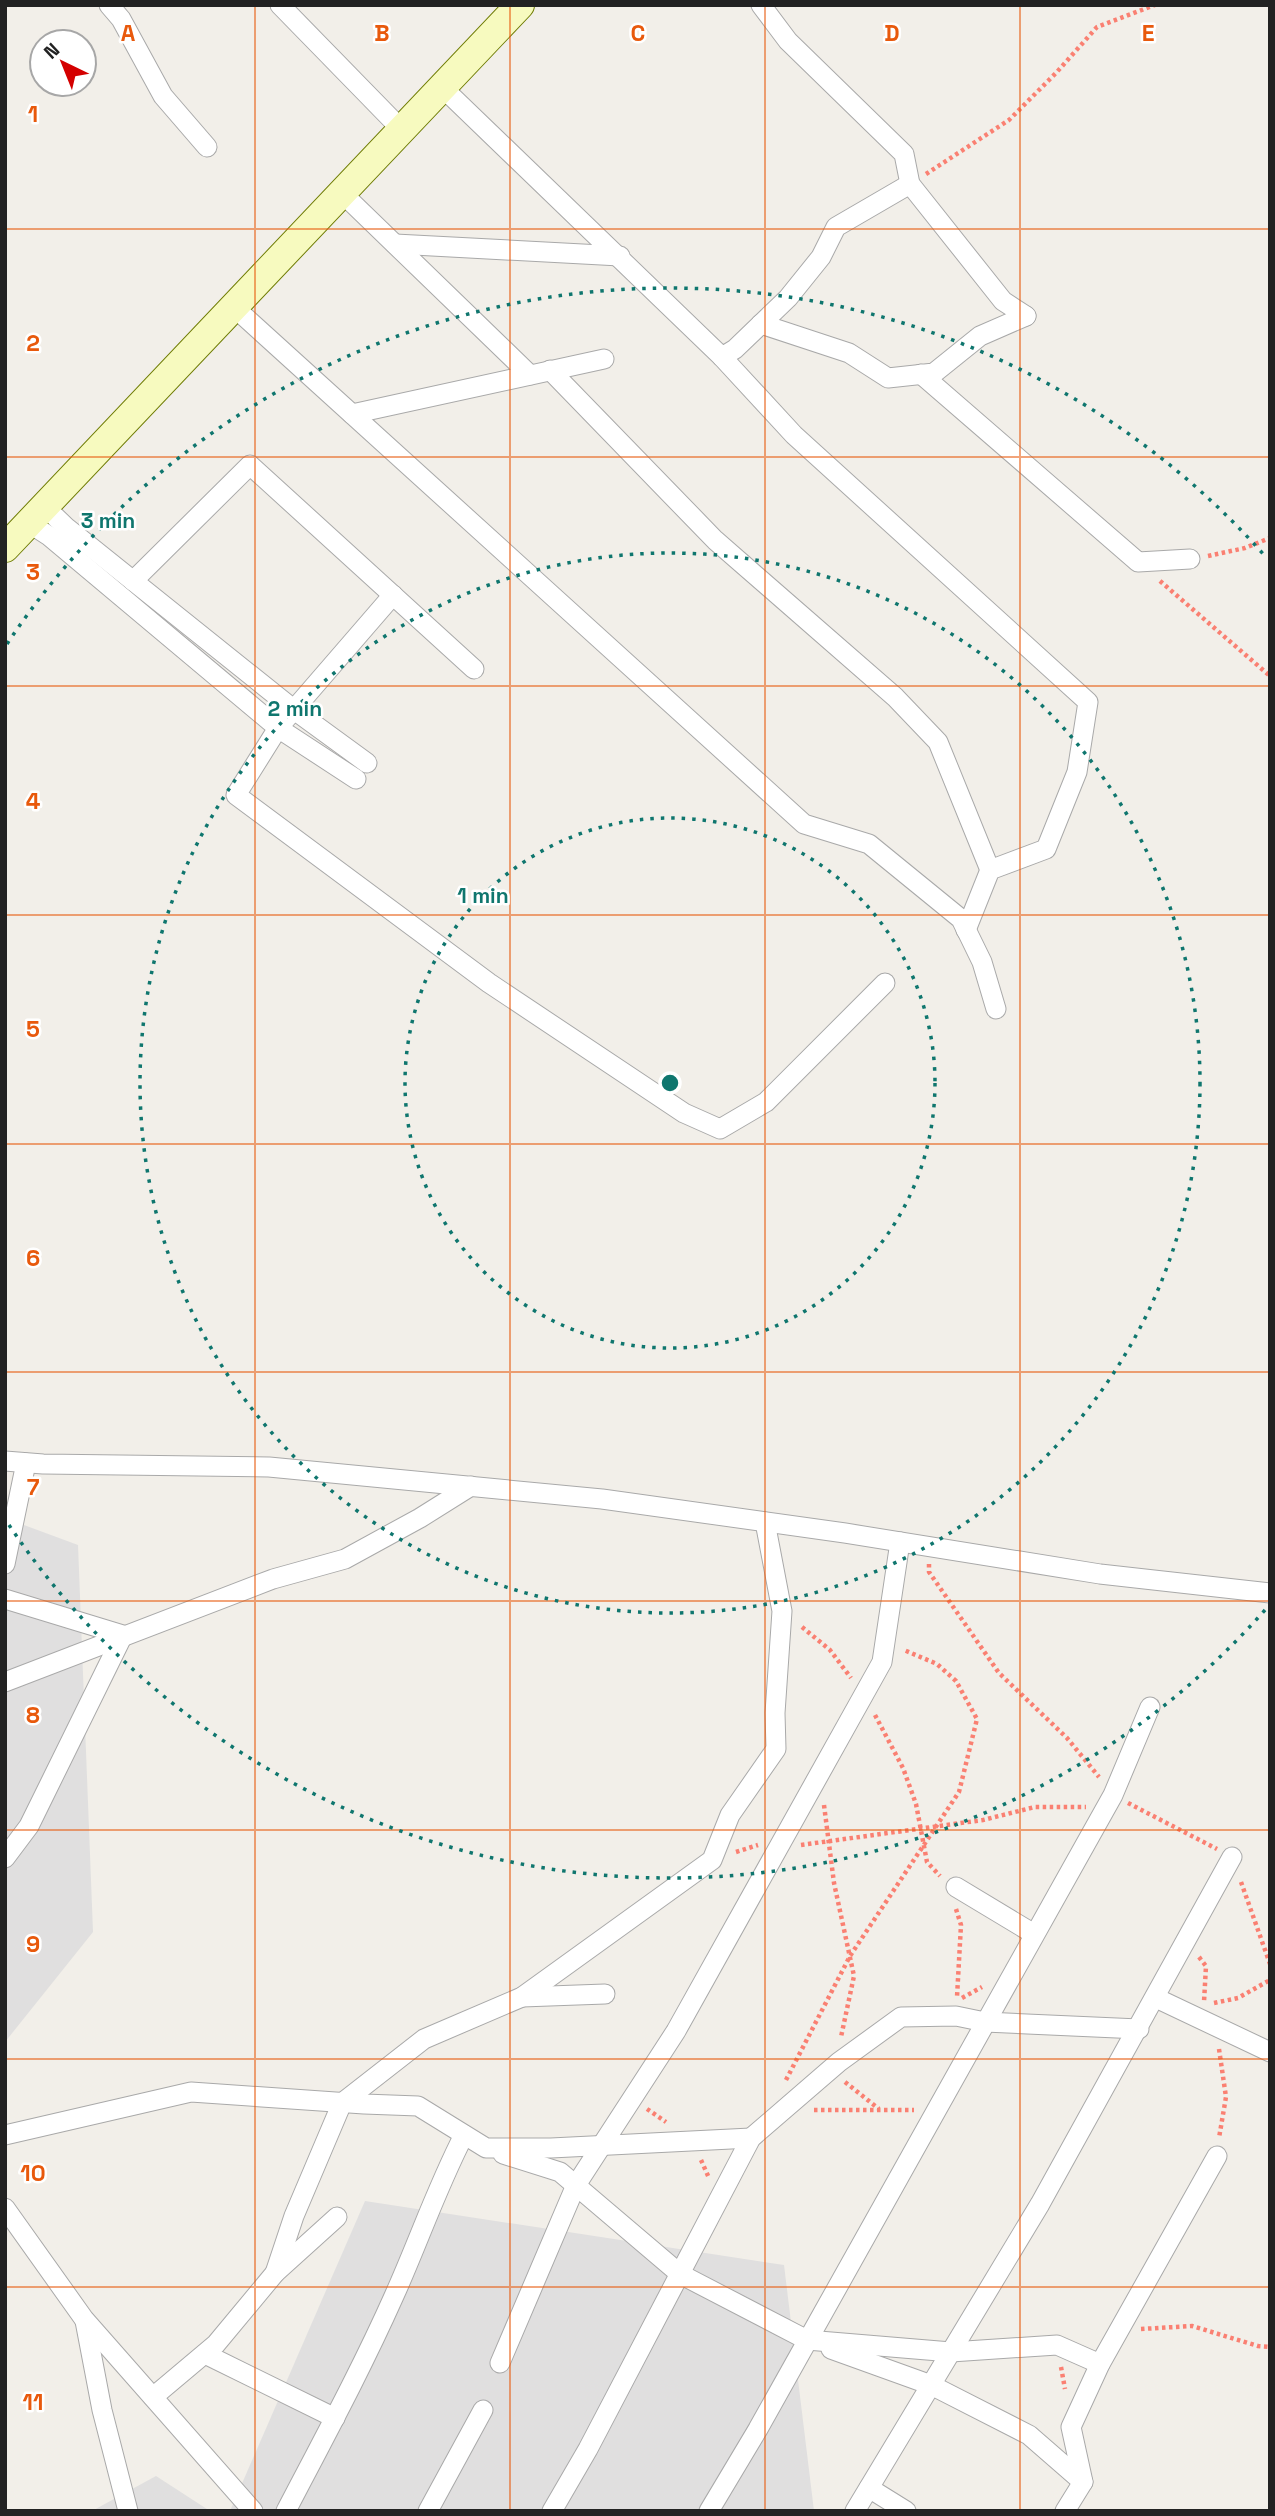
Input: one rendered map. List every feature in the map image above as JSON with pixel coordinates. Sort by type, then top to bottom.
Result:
[{"type":"main road","points":[[5,548],[520,5]]},
{"type":"street","points":[[109,5],[121,19],[163,96],[207,147]]},
{"type":"street","points":[[281,5],[402,130]]},
{"type":"street","points":[[761,5],[788,41],[904,154],[911,184],[1003,301],[1026,316],[980,336],[934,373],[888,378],[849,353],[761,324]]},
{"type":"street","points":[[443,88],[620,256],[722,357],[794,435],[1088,702],[1077,772],[1046,849],[990,870]]},
{"type":"street","points":[[722,357],[735,349],[788,298],[821,257],[836,227],[911,184]]},
{"type":"street","points":[[343,194],[530,375]]},
{"type":"street","points":[[395,244],[620,256]]},
{"type":"street","points":[[235,308],[804,824],[869,844],[961,919],[982,962],[996,1009]]},
{"type":"street","points":[[352,414],[604,359]]},
{"type":"street","points":[[550,370],[715,540],[895,697],[938,742],[990,870],[967,930]]},
{"type":"street","points":[[921,374],[1138,562],[1190,559]]},
{"type":"street","points":[[133,581],[250,465],[474,669]]},
{"type":"street","points":[[37,515],[67,528],[293,709],[362,771],[278,728],[49,536],[37,515]]},
{"type":"street","points":[[393,595],[278,728],[236,795],[489,983],[684,1113],[720,1129],[766,1102],[885,983]]},
{"type":"street","points":[[5,1461],[269,1467],[602,1499],[1100,1574],[1270,1593]]},
{"type":"street","points":[[5,1564],[26,1463]]},
{"type":"street","points":[[5,1682],[273,1578],[345,1559],[420,1518],[471,1486]]},
{"type":"street","points":[[275,2273],[295,2216],[342,2103],[424,2039],[522,1997],[712,1860],[730,1815],[776,1749],[775,1713],[782,1611],[765,1522]]},
{"type":"street","points":[[500,2363],[576,2185],[676,2031],[882,1662],[900,1542]]},
{"type":"street","points":[[5,1599],[123,1635]]},
{"type":"street","points":[[5,1858],[29,1826],[123,1635]]},
{"type":"street","points":[[709,2511],[1110,1800],[1150,1707]]},
{"type":"street","points":[[855,2511],[1040,2204],[1233,1857]]},
{"type":"street","points":[[952,1893],[1034,1934]]},
{"type":"street","points":[[522,1997],[605,1994]]},
{"type":"street","points":[[1156,1998],[1270,2052]]},
{"type":"street","points":[[552,2511],[589,2449],[751,2138],[839,2062],[901,2017],[956,2016],[985,2022],[1139,2029]]},
{"type":"street","points":[[5,2135],[191,2092],[418,2106],[485,2148],[560,2172],[680,2274],[807,2340],[931,2385],[1029,2435],[1083,2482]]},
{"type":"street","points":[[286,2511],[395,2294],[446,2170],[464,2135]]},
{"type":"street","points":[[485,2148],[751,2138]]},
{"type":"street","points":[[1065,2511],[1083,2482],[1071,2427],[1100,2364],[1217,2156]]},
{"type":"street","points":[[5,2208],[85,2319],[253,2511]]},
{"type":"street","points":[[153,2397],[216,2344],[275,2273],[337,2217]]},
{"type":"street","points":[[85,2319],[102,2410],[128,2511]]},
{"type":"street","points":[[807,2340],[951,2352],[1058,2345],[1100,2364]]},
{"type":"street","points":[[205,2354],[335,2418]]},
{"type":"street","points":[[428,2511],[483,2410]]},
{"type":"street","points":[[869,2488],[906,2511]]},
{"type":"path","points":[[911,184],[1009,120],[1097,27],[1155,5]]},
{"type":"path","points":[[1190,559],[1245,548],[1270,538]]},
{"type":"path","points":[[1138,562],[1270,676]]},
{"type":"path","points":[[712,1860],[756,1845],[777,1849],[983,1820],[1035,1807],[1110,1800],[1067,1738],[999,1674],[929,1572],[929,1547]]},
{"type":"path","points":[[782,1611],[830,1650],[864,1694],[903,1768],[916,1804],[927,1862],[952,1893],[961,1925],[956,2016]]},
{"type":"path","points":[[885,1641],[937,1664],[956,1681],[977,1719],[959,1791],[924,1848],[850,1956],[778,2097],[783,2110],[936,2110]]},
{"type":"path","points":[[819,1773],[834,1883],[854,1976],[838,2048],[840,2077],[879,2110]]},
{"type":"path","points":[[1183,2011],[1238,1997],[1270,1980]]},
{"type":"path","points":[[1119,2330],[1192,2326],[1258,2346],[1270,2347]]},
{"type":"path","points":[[1058,2345],[1071,2427]]},
{"type":"shaded area","points":[[5,1518],[78,1545],[93,1932],[5,2042]]},
{"type":"shaded area","points":[[365,2201],[784,2265],[814,2511],[230,2511]]},
{"type":"shaded area","points":[[156,2476],[210,2511],[92,2511]]}]
